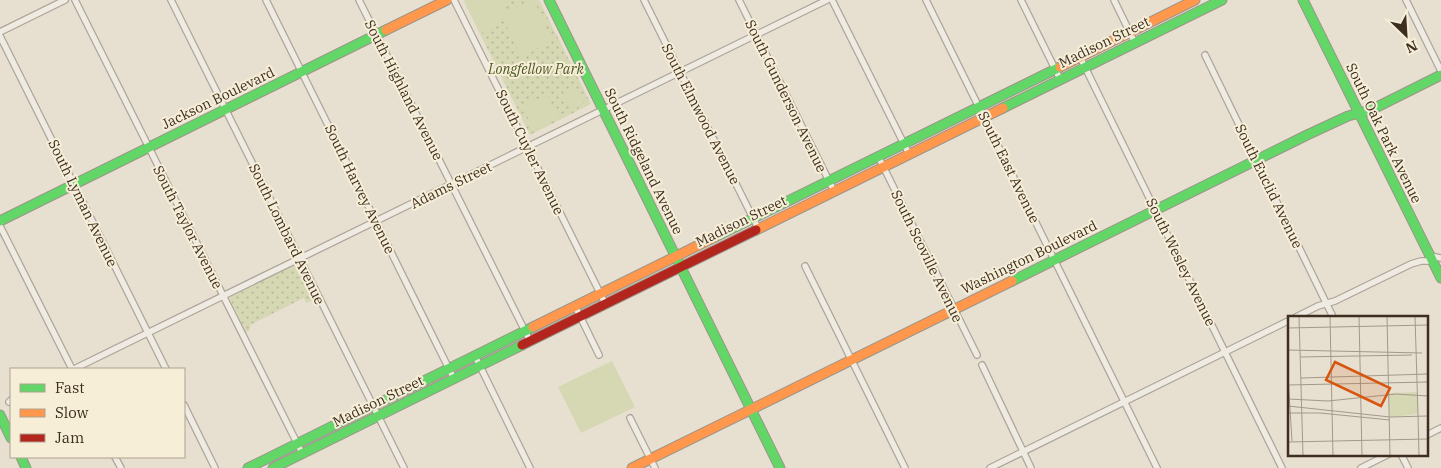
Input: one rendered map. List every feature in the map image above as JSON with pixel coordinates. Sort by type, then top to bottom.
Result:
[{"type":"street","points":[[0,32],[65,0]]},
{"type":"street","name":"South Taylor Avenue","points":[[75,0],[302,453]]},
{"type":"street","name":"South Lombard Avenue","points":[[171,0],[404,468]]},
{"type":"street","name":"South Harvey Avenue","points":[[266,0],[454,379]]},
{"type":"street","name":"South Highland Avenue","points":[[359,0],[530,341]]},
{"type":"street","name":"Jackson Boulevard","points":[[0,220],[447,0]]},
{"type":"street","name":"South Cuyler Avenue","points":[[454,0],[605,303]]},
{"type":"street","name":"South Ridgeland Avenue","points":[[549,0],[780,468]]},
{"type":"street","name":"South Elmwood Avenue","points":[[644,0],[758,228]]},
{"type":"street","name":"South Gunderson Avenue","points":[[739,0],[834,191]]},
{"type":"street","name":"Adams Street","points":[[75,368],[827,0]]},
{"type":"street","points":[[832,0],[909,154]]},
{"type":"street","name":"South East Avenue","points":[[926,0],[1157,468]]},
{"type":"street","points":[[1020,0],[1060,79]]},
{"type":"street","points":[[1114,0],[1135,42]]},
{"type":"street","name":"Madison Street","points":[[248,468],[1195,0]]},
{"type":"street","name":"Madison Street","points":[[276,467],[1222,0]]},
{"type":"street","name":"South Oak Park Avenue","points":[[1303,0],[1440,273]]},
{"type":"street","points":[[1406,0],[1441,73]]},
{"type":"street","name":"South Lyman Avenue","points":[[0,36],[166,368]]},
{"type":"street","name":"South Euclid Avenue","points":[[1204,55],[1332,316]]},
{"type":"street","name":"South Wesley Avenue","points":[[1080,57],[1282,468]]},
{"type":"street","name":"Washington Boulevard","points":[[632,468],[1256,160],[1348,116],[1371,110],[1441,73]]},
{"type":"street","name":"South Scoville Avenue","points":[[878,156],[977,355]]},
{"type":"street","points":[[0,226],[72,368]]},
{"type":"street","points":[[1298,316],[1326,303],[1335,301],[1411,264],[1433,257]]},
{"type":"street","points":[[1411,264],[1433,257]]},
{"type":"street","points":[[805,266],[905,468]]},
{"type":"street","points":[[575,306],[599,355]]},
{"type":"street","points":[[990,468],[1288,321]]},
{"type":"street","points":[[475,356],[530,468]]},
{"type":"street","points":[[982,365],[1031,468]]},
{"type":"street","points":[[185,407],[215,468]]},
{"type":"street","points":[[0,415],[10,436]]},
{"type":"street","points":[[630,418],[655,468]]},
{"type":"street","points":[[1428,434],[1441,428]]},
{"type":"street","points":[[272,456],[276,467]]},
{"type":"street","points":[[1361,468],[1385,456]]},
{"type":"street","points":[[1402,456],[1408,468]]},
{"type":"green space","points":[[506,0],[505,12],[534,0],[552,41],[521,56],[503,18],[495,27],[480,34],[464,1]]},
{"type":"green space","name":"Longfellow Park","points":[[539,0],[591,104],[530,135],[464,1]]},
{"type":"green space","points":[[575,85],[584,104],[572,110],[563,91]]},
{"type":"green space","points":[[547,95],[559,118],[534,130],[522,106]]},
{"type":"green space","points":[[295,265],[298,266],[314,297],[313,300],[306,303],[304,298],[250,325],[250,330],[245,331],[230,299],[231,296]]},
{"type":"green space","points":[[612,361],[635,407],[581,433],[558,387]]},
{"type":"traffic: fast","points":[[549,0],[780,468]]},
{"type":"traffic: fast","points":[[1003,108],[1222,0]]},
{"type":"traffic: fast","points":[[1303,0],[1441,278]]},
{"type":"traffic: fast","points":[[0,221],[386,30]]},
{"type":"traffic: fast","points":[[715,237],[1060,67]]},
{"type":"traffic: fast","points":[[1012,281],[1307,135],[1348,116],[1371,110],[1441,75]]},
{"type":"traffic: fast","points":[[248,468],[533,327]]},
{"type":"traffic: fast","points":[[273,468],[522,345]]},
{"type":"traffic: fast","points":[[0,415],[10,436]]},
{"type":"traffic: fast","points":[[21,458],[26,468]]},
{"type":"traffic: slow","points":[[386,30],[447,0]]},
{"type":"traffic: slow","points":[[1060,67],[1195,0]]},
{"type":"traffic: slow","points":[[756,230],[1003,108]]},
{"type":"traffic: slow","points":[[533,327],[715,237]]},
{"type":"traffic: slow","points":[[632,468],[1012,281]]},
{"type":"traffic: jam","points":[[522,345],[756,230]]}]
